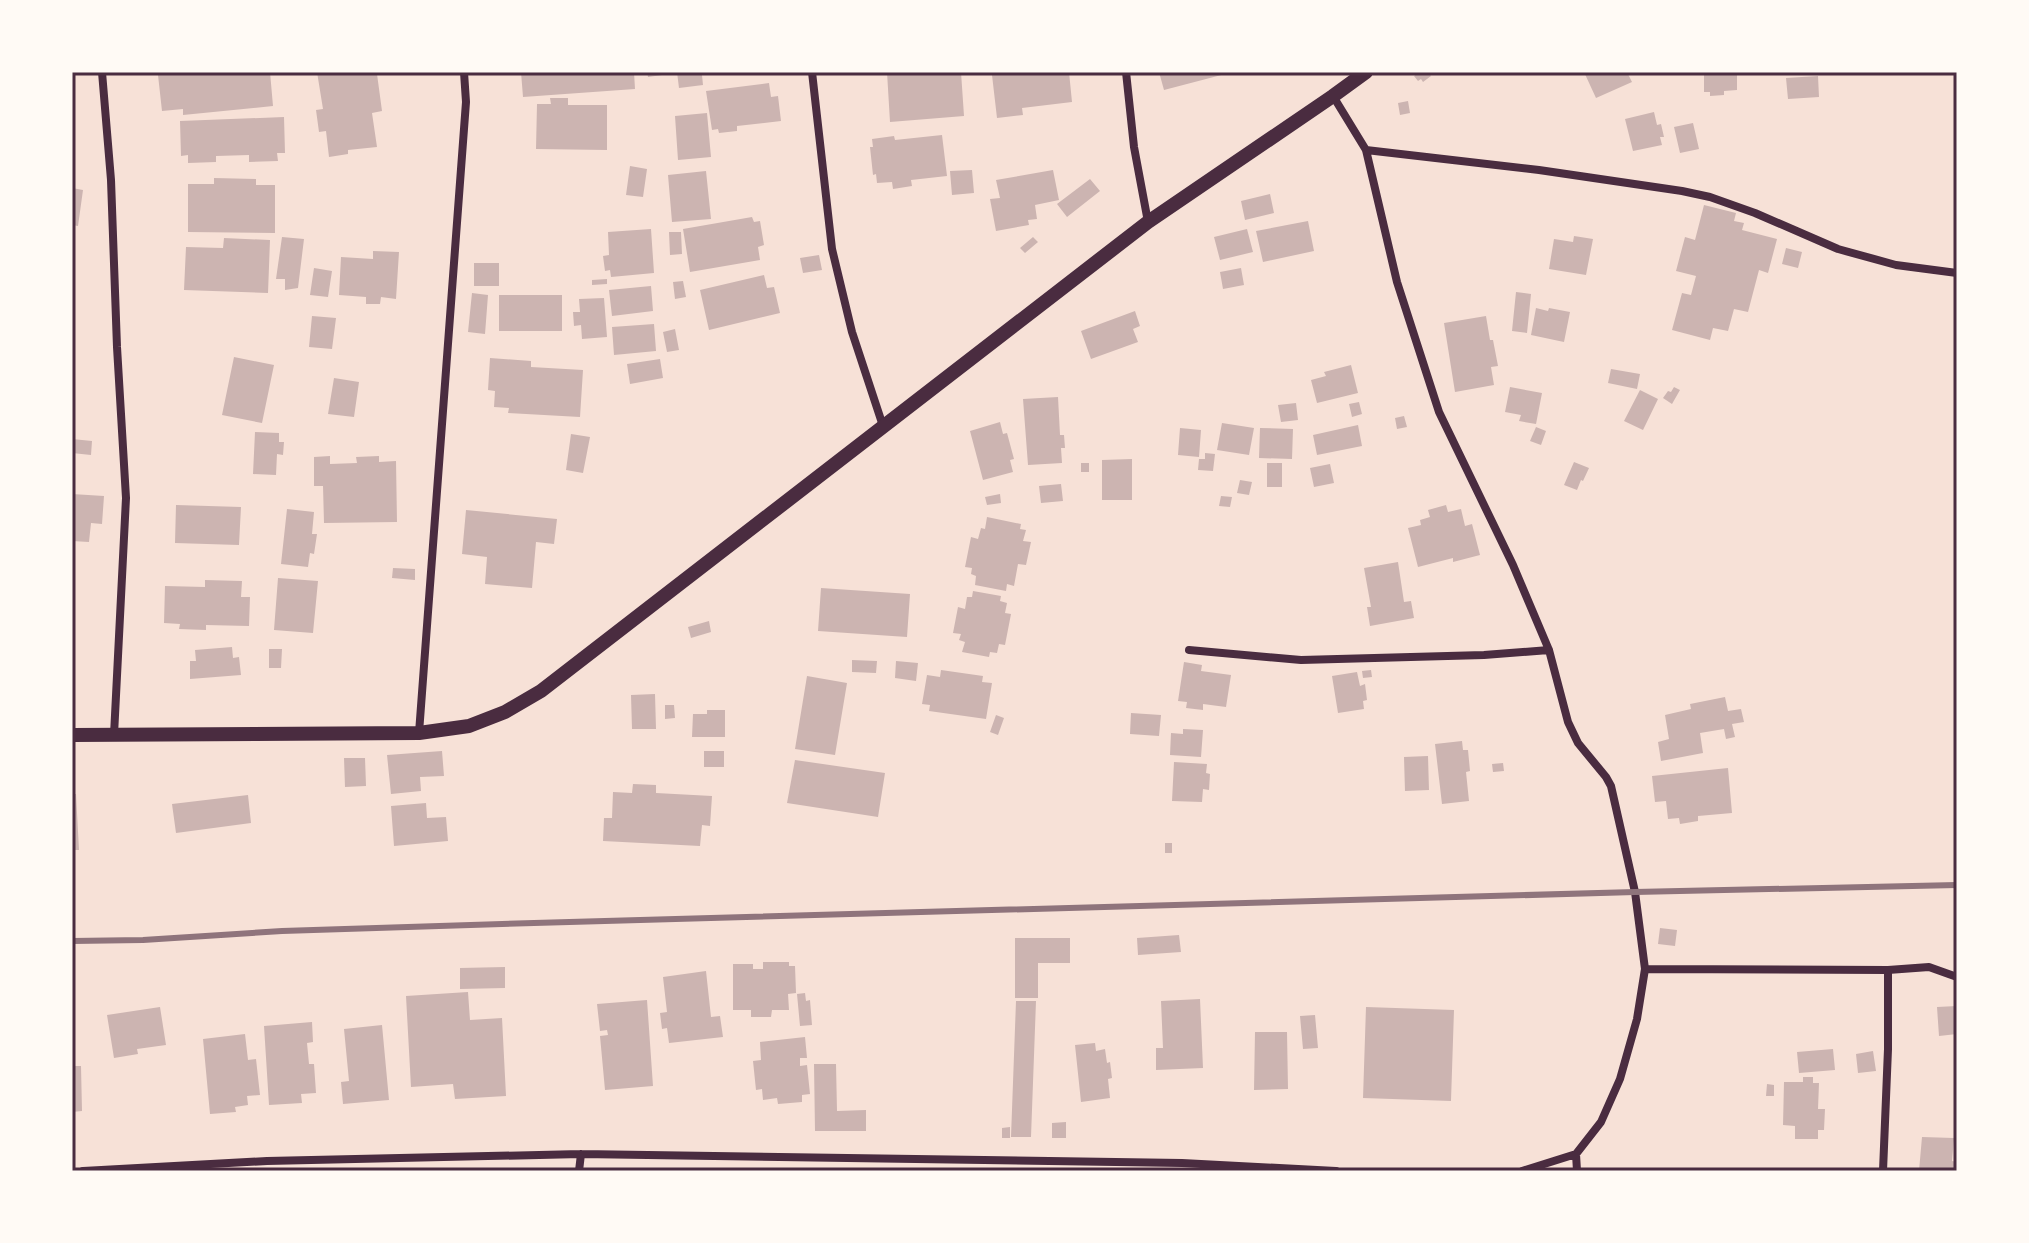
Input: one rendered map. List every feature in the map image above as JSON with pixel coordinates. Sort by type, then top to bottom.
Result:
[{"type":"street","points":[[102,72],[111,180],[126,498],[114,735]]},
{"type":"street","points":[[419,733],[466,102],[464,72]]},
{"type":"street","points":[[812,72],[832,249],[852,332],[883,426]]},
{"type":"street","points":[[1126,72],[1134,147],[1148,222]]},
{"type":"street","points":[[72,735],[419,733],[469,726],[505,712],[541,691],[1148,222],[1366,72]]},
{"type":"street","points":[[1333,96],[1366,150],[1397,282],[1439,412],[1513,565],[1549,650],[1568,722],[1578,743],[1611,786],[1635,892],[1645,969],[1637,1019],[1620,1079],[1601,1122],[1576,1154],[1522,1171]]},
{"type":"street","points":[[1366,150],[1539,170],[1682,191],[1755,213],[1838,249],[1896,265],[1957,273]]},
{"type":"street","points":[[1189,650],[1301,660],[1549,650]]},
{"type":"street","points":[[1645,969],[1888,970],[1929,967],[1957,977]]},
{"type":"street","points":[[1883,1171],[1888,970]]},
{"type":"street","points":[[579,1171],[581,1154]]},
{"type":"street","points":[[83,1171],[581,1154],[1336,1171]]},
{"type":"street","points":[[1576,1154],[1577,1171]]},
{"type":"street","points":[[873,1171],[874,1160]]},
{"type":"building","points":[[270,72],[273,106],[183,115],[183,109],[162,111],[158,75]]},
{"type":"building","points":[[317,72],[377,74],[382,111],[372,113],[377,147],[348,150],[348,154],[329,157],[326,131],[319,132],[316,110],[323,109]]},
{"type":"building","points":[[521,72],[634,72],[635,89],[523,97]]},
{"type":"building","points":[[647,72],[662,72],[662,75],[648,77]]},
{"type":"building","points":[[677,72],[710,74],[702,75],[703,85],[679,88]]},
{"type":"building","points":[[887,72],[961,72],[964,116],[890,122]]},
{"type":"building","points":[[1069,72],[1072,102],[1022,108],[1023,115],[997,118],[992,75]]},
{"type":"building","points":[[1159,72],[1229,72],[1229,73],[1164,90]]},
{"type":"building","points":[[1419,72],[1428,72],[1431,76],[1423,82],[1421,79],[1418,81],[1414,76]]},
{"type":"building","points":[[1584,72],[1627,72],[1632,82],[1596,98]]},
{"type":"building","points":[[1704,72],[1737,72],[1737,90],[1710,96],[1710,92],[1704,92]]},
{"type":"building","points":[[1818,76],[1819,97],[1788,99],[1786,78]]},
{"type":"building","points":[[769,83],[771,97],[778,96],[781,121],[737,126],[737,131],[719,133],[718,129],[712,130],[706,91]]},
{"type":"building","points":[[550,98],[568,98],[568,105],[607,105],[607,150],[536,149],[537,104],[551,104]]},
{"type":"building","points":[[1408,101],[1410,113],[1400,115],[1398,103]]},
{"type":"building","points":[[1654,112],[1657,125],[1661,124],[1662,145],[1633,151],[1625,119]]},
{"type":"building","points":[[707,113],[711,157],[678,160],[675,116]]},
{"type":"building","points":[[284,117],[285,153],[277,153],[278,161],[249,162],[249,155],[216,156],[216,162],[188,163],[188,155],[181,156],[180,121]]},
{"type":"building","points":[[1693,123],[1699,149],[1680,153],[1674,127]]},
{"type":"building","points":[[942,135],[947,176],[911,180],[912,186],[893,189],[892,182],[877,183],[876,174],[873,175],[872,139]]},
{"type":"building","points":[[630,166],[647,169],[643,197],[626,195]]},
{"type":"building","points":[[972,170],[974,193],[952,195],[950,171]]},
{"type":"building","points":[[1053,170],[1059,200],[1035,205],[1037,219],[1028,220],[1029,225],[996,231],[990,199],[1000,198],[996,180]]},
{"type":"building","points":[[706,171],[711,219],[672,222],[668,175]]},
{"type":"building","points":[[214,178],[256,179],[256,185],[275,185],[275,233],[188,232],[188,184],[214,184]]},
{"type":"building","points":[[1090,179],[1100,191],[1067,217],[1057,204]]},
{"type":"building","points":[[72,188],[83,190],[78,226],[72,225]]},
{"type":"building","points":[[1270,194],[1274,213],[1245,220],[1241,201]]},
{"type":"building","points":[[1704,205],[1736,213],[1734,221],[1744,223],[1742,230],[1777,239],[1768,273],[1759,270],[1748,312],[1734,309],[1728,331],[1713,328],[1710,340],[1672,330],[1682,293],[1691,295],[1696,276],[1676,271],[1685,237],[1695,240]]},
{"type":"building","points":[[752,217],[754,222],[760,221],[764,245],[758,247],[760,260],[690,272],[683,229]]},
{"type":"building","points":[[1308,221],[1314,251],[1263,262],[1256,231]]},
{"type":"building","points":[[651,229],[654,273],[611,277],[610,270],[605,271],[603,256],[609,255],[608,232]]},
{"type":"building","points":[[1247,229],[1253,252],[1220,260],[1214,237]]},
{"type":"building","points":[[669,232],[681,232],[682,254],[670,255]]},
{"type":"building","points":[[1574,236],[1593,239],[1586,275],[1549,269],[1554,239],[1573,242]]},
{"type":"building","points":[[282,237],[304,239],[298,288],[285,290],[285,279],[276,279]]},
{"type":"building","points":[[1033,237],[1038,242],[1025,253],[1020,248]]},
{"type":"building","points":[[224,238],[270,240],[268,293],[184,290],[186,247],[223,248]]},
{"type":"building","points":[[1786,248],[1802,252],[1798,268],[1782,264]]},
{"type":"building","points":[[373,251],[399,252],[396,299],[381,297],[380,304],[366,304],[366,297],[339,295],[341,257],[373,259]]},
{"type":"building","points":[[819,255],[822,270],[803,273],[800,258]]},
{"type":"building","points":[[474,263],[499,263],[499,286],[474,286]]},
{"type":"building","points":[[314,268],[332,271],[328,297],[310,295]]},
{"type":"building","points":[[1241,268],[1244,285],[1223,289],[1220,272]]},
{"type":"building","points":[[764,275],[767,288],[774,287],[780,313],[709,330],[700,290]]},
{"type":"building","points":[[607,279],[607,284],[592,285],[592,280]]},
{"type":"building","points":[[683,281],[686,297],[675,299],[673,282]]},
{"type":"building","points":[[651,286],[653,311],[612,316],[609,290]]},
{"type":"building","points":[[1516,292],[1531,294],[1527,333],[1512,331]]},
{"type":"building","points":[[472,293],[488,295],[485,334],[468,332]]},
{"type":"building","points":[[499,295],[562,295],[562,331],[499,331]]},
{"type":"building","points":[[604,298],[607,337],[582,339],[581,325],[574,326],[573,312],[580,312],[579,299]]},
{"type":"building","points":[[1536,308],[1570,312],[1564,342],[1531,335]]},
{"type":"building","points":[[1135,311],[1140,326],[1133,329],[1138,342],[1091,359],[1081,331]]},
{"type":"building","points":[[312,316],[336,318],[332,349],[309,347]]},
{"type":"building","points":[[1486,316],[1498,366],[1491,367],[1494,385],[1455,392],[1444,323]]},
{"type":"building","points":[[654,324],[656,351],[614,355],[612,327]]},
{"type":"building","points":[[675,329],[679,350],[667,352],[663,332]]},
{"type":"building","points":[[234,357],[274,365],[262,423],[222,415]]},
{"type":"building","points":[[490,358],[531,361],[531,367],[583,370],[580,417],[508,413],[509,408],[494,407],[495,391],[488,390]]},
{"type":"building","points":[[660,359],[663,378],[630,384],[627,364]]},
{"type":"building","points":[[1351,365],[1358,393],[1317,403],[1311,380],[1326,376],[1324,372]]},
{"type":"building","points":[[1611,369],[1640,374],[1637,389],[1608,383]]},
{"type":"building","points":[[334,378],[359,382],[354,417],[328,414]]},
{"type":"building","points":[[1510,387],[1542,393],[1536,424],[1519,421],[1521,415],[1505,412]]},
{"type":"building","points":[[1674,387],[1680,390],[1672,404],[1663,398]]},
{"type":"building","points":[[1640,390],[1658,399],[1643,430],[1624,421]]},
{"type":"building","points":[[1058,397],[1060,435],[1064,435],[1065,448],[1061,448],[1062,463],[1028,465],[1023,399]]},
{"type":"building","points":[[1359,402],[1362,414],[1352,417],[1349,404]]},
{"type":"building","points":[[1296,403],[1298,420],[1281,422],[1278,405]]},
{"type":"building","points":[[1404,416],[1407,427],[1397,429],[1395,418]]},
{"type":"building","points":[[1000,422],[1003,434],[1007,433],[1014,459],[1010,460],[1013,472],[983,480],[970,431]]},
{"type":"building","points":[[1222,423],[1254,428],[1249,455],[1217,450]]},
{"type":"building","points":[[1358,425],[1362,446],[1317,455],[1313,435]]},
{"type":"building","points":[[1536,427],[1546,431],[1541,445],[1530,441]]},
{"type":"building","points":[[1180,428],[1201,430],[1199,457],[1178,455]]},
{"type":"building","points":[[1260,428],[1293,429],[1292,459],[1259,458]]},
{"type":"building","points":[[255,432],[279,433],[279,442],[284,442],[283,455],[277,454],[276,475],[253,474]]},
{"type":"building","points":[[571,434],[590,437],[583,473],[566,470]]},
{"type":"building","points":[[72,439],[92,441],[91,455],[72,453]]},
{"type":"building","points":[[1205,453],[1215,454],[1213,471],[1198,470],[1199,459],[1205,459]]},
{"type":"building","points":[[330,456],[330,464],[357,463],[356,457],[379,456],[379,462],[396,461],[397,522],[324,523],[323,486],[314,486],[314,457]]},
{"type":"building","points":[[1132,459],[1132,500],[1102,500],[1102,460]]},
{"type":"building","points":[[1574,462],[1589,468],[1577,490],[1564,485]]},
{"type":"building","points":[[1081,463],[1089,463],[1089,472],[1081,472]]},
{"type":"building","points":[[1267,463],[1282,463],[1282,487],[1267,487]]},
{"type":"building","points":[[1330,464],[1334,483],[1314,487],[1310,468]]},
{"type":"building","points":[[1240,480],[1252,482],[1249,495],[1237,493]]},
{"type":"building","points":[[1061,484],[1063,501],[1041,503],[1039,486]]},
{"type":"building","points":[[72,494],[104,496],[102,524],[91,523],[89,542],[72,541]]},
{"type":"building","points":[[1000,494],[1001,503],[987,505],[985,497]]},
{"type":"building","points":[[1221,496],[1232,497],[1230,507],[1219,506]]},
{"type":"building","points":[[176,505],[241,507],[239,545],[175,543]]},
{"type":"building","points":[[1446,505],[1448,512],[1461,509],[1465,526],[1472,524],[1480,555],[1418,567],[1408,528],[1421,525],[1420,520],[1430,517],[1428,510]]},
{"type":"building","points":[[287,509],[314,512],[312,534],[317,534],[308,567],[281,564]]},
{"type":"building","points":[[466,510],[557,519],[554,544],[536,542],[532,588],[485,584],[487,557],[462,554]]},
{"type":"building","points":[[987,517],[1021,524],[1020,529],[1026,530],[1023,541],[1031,542],[1026,565],[1018,564],[1014,586],[1007,584],[1006,591],[975,585],[976,576],[971,574],[972,568],[965,567],[971,537],[978,539],[981,528],[985,529]]},
{"type":"building","points":[[1398,562],[1404,602],[1411,601],[1414,618],[1370,626],[1367,607],[1371,607],[1364,568]]},
{"type":"building","points":[[393,568],[415,569],[415,580],[392,578]]},
{"type":"building","points":[[278,578],[318,581],[313,633],[274,630]]},
{"type":"building","points":[[205,580],[242,581],[241,597],[250,597],[249,626],[206,625],[206,630],[179,629],[180,624],[164,623],[165,586],[205,587]]},
{"type":"building","points":[[821,588],[910,594],[907,637],[818,631]]},
{"type":"building","points":[[973,591],[1001,596],[1000,601],[1007,603],[1005,613],[1011,614],[1005,645],[999,644],[997,653],[990,652],[989,657],[962,652],[965,642],[959,640],[961,634],[953,633],[958,607],[965,609],[967,597],[972,597]]},
{"type":"building","points":[[709,621],[711,632],[691,638],[688,627]]},
{"type":"building","points":[[232,647],[233,658],[239,657],[241,675],[190,679],[190,661],[196,661],[195,650]]},
{"type":"building","points":[[269,649],[282,649],[281,668],[269,668]]},
{"type":"building","points":[[852,660],[877,661],[876,673],[852,672]]},
{"type":"building","points":[[896,661],[918,663],[916,681],[895,678]]},
{"type":"building","points":[[1184,662],[1202,665],[1201,671],[1231,675],[1226,707],[1203,704],[1203,710],[1186,708],[1187,702],[1178,701]]},
{"type":"building","points":[[941,670],[983,676],[982,682],[992,683],[986,719],[929,711],[930,705],[922,704],[927,675],[940,677]]},
{"type":"building","points":[[1371,670],[1372,677],[1363,678],[1362,671]]},
{"type":"building","points":[[1357,672],[1360,686],[1365,684],[1367,700],[1363,701],[1364,709],[1338,713],[1332,676]]},
{"type":"building","points":[[807,676],[847,683],[835,755],[795,749]]},
{"type":"building","points":[[655,694],[656,729],[632,729],[631,695]]},
{"type":"building","points":[[1725,697],[1728,711],[1741,709],[1744,722],[1732,724],[1735,737],[1726,739],[1724,729],[1700,733],[1703,753],[1661,761],[1658,742],[1669,739],[1665,715],[1691,709],[1690,704]]},
{"type":"building","points":[[665,705],[674,705],[675,718],[665,719]]},
{"type":"building","points":[[707,710],[725,710],[725,737],[692,737],[693,714],[707,714]]},
{"type":"building","points":[[1131,713],[1161,715],[1159,736],[1130,734]]},
{"type":"building","points":[[996,715],[1004,718],[998,735],[990,732]]},
{"type":"building","points":[[1183,729],[1203,730],[1201,757],[1170,755],[1171,733],[1183,734]]},
{"type":"building","points":[[1462,741],[1463,750],[1468,750],[1470,771],[1466,772],[1469,801],[1442,804],[1435,744]]},
{"type":"building","points":[[442,751],[444,776],[420,777],[421,791],[391,794],[387,755]]},
{"type":"building","points":[[704,751],[724,751],[724,767],[704,767]]},
{"type":"building","points":[[1428,756],[1429,790],[1405,791],[1404,757]]},
{"type":"building","points":[[344,758],[365,758],[366,786],[345,787]]},
{"type":"building","points":[[795,760],[885,773],[878,817],[787,803]]},
{"type":"building","points":[[1174,762],[1207,764],[1209,790],[1203,789],[1202,802],[1172,801]]},
{"type":"building","points":[[1503,763],[1504,771],[1493,772],[1492,764]]},
{"type":"building","points":[[1728,768],[1732,813],[1698,816],[1698,821],[1680,824],[1679,818],[1668,819],[1666,801],[1655,802],[1652,776]]},
{"type":"building","points":[[633,784],[656,785],[656,793],[712,796],[710,826],[702,825],[700,846],[603,841],[604,818],[612,818],[613,792],[632,793]]},
{"type":"building","points":[[72,794],[76,794],[79,850],[72,850]]},
{"type":"building","points":[[248,795],[251,823],[176,833],[172,804]]},
{"type":"building","points":[[426,803],[427,818],[446,817],[448,841],[394,846],[391,806]]},
{"type":"building","points":[[1165,843],[1172,843],[1172,853],[1165,853]]},
{"type":"building","points":[[1660,928],[1677,930],[1675,946],[1658,944]]},
{"type":"building","points":[[1179,935],[1181,952],[1138,955],[1137,938]]},
{"type":"building","points":[[1015,938],[1070,938],[1070,963],[1038,963],[1038,998],[1015,998]]},
{"type":"building","points":[[763,962],[789,962],[789,966],[795,966],[796,993],[788,994],[789,1010],[772,1010],[771,1017],[751,1017],[751,1010],[733,1010],[733,964],[753,964],[753,969],[763,969]]},
{"type":"building","points":[[505,967],[505,988],[460,989],[460,968]]},
{"type":"building","points":[[706,971],[711,1017],[720,1016],[723,1037],[669,1043],[667,1028],[662,1029],[660,1013],[667,1012],[663,977]]},
{"type":"building","points":[[468,992],[470,1020],[502,1018],[506,1096],[455,1099],[453,1084],[411,1087],[406,996]]},
{"type":"building","points":[[805,993],[806,1001],[810,1000],[812,1025],[800,1026],[797,994]]},
{"type":"building","points":[[1200,999],[1203,1068],[1156,1070],[1156,1048],[1163,1048],[1161,1001]]},
{"type":"building","points":[[647,1000],[653,1086],[605,1090],[600,1036],[608,1035],[607,1030],[600,1031],[597,1004]]},
{"type":"building","points":[[1016,1001],[1036,1001],[1031,1137],[1011,1137]]},
{"type":"building","points":[[1957,1006],[1957,1034],[1939,1036],[1937,1007]]},
{"type":"building","points":[[160,1007],[166,1045],[137,1049],[138,1054],[114,1058],[107,1015]]},
{"type":"building","points":[[1366,1007],[1454,1010],[1451,1101],[1363,1098]]},
{"type":"building","points":[[1315,1015],[1318,1048],[1303,1049],[1300,1016]]},
{"type":"building","points":[[312,1022],[313,1042],[307,1043],[309,1064],[314,1064],[316,1093],[301,1094],[302,1103],[269,1105],[264,1026]]},
{"type":"building","points":[[382,1025],[389,1100],[343,1104],[341,1082],[349,1081],[344,1029]]},
{"type":"building","points":[[1255,1032],[1287,1032],[1288,1089],[1254,1090]]},
{"type":"building","points":[[245,1034],[248,1060],[256,1059],[260,1095],[247,1096],[248,1105],[235,1107],[236,1112],[210,1114],[203,1039]]},
{"type":"building","points":[[805,1037],[807,1058],[800,1058],[800,1066],[807,1065],[810,1094],[802,1095],[802,1102],[778,1104],[777,1098],[763,1100],[762,1089],[756,1090],[753,1061],[761,1060],[760,1042]]},
{"type":"building","points":[[1095,1043],[1096,1051],[1105,1049],[1107,1063],[1110,1062],[1110,1098],[1081,1102],[1075,1045]]},
{"type":"building","points":[[1833,1049],[1835,1070],[1799,1073],[1797,1052]]},
{"type":"building","points":[[1873,1051],[1876,1071],[1858,1073],[1856,1054]]},
{"type":"building","points":[[814,1064],[836,1064],[837,1111],[866,1110],[866,1131],[815,1131]]},
{"type":"building","points":[[72,1066],[81,1066],[82,1111],[72,1112]]},
{"type":"building","points":[[1803,1077],[1813,1077],[1813,1083],[1819,1083],[1818,1109],[1825,1109],[1824,1130],[1818,1130],[1818,1139],[1795,1139],[1795,1126],[1783,1125],[1784,1082],[1803,1082]]},
{"type":"building","points":[[1767,1084],[1774,1085],[1774,1096],[1766,1096]]},
{"type":"building","points":[[1066,1122],[1066,1138],[1052,1138],[1052,1123]]},
{"type":"building","points":[[1010,1127],[1010,1138],[1002,1138],[1002,1128]]},
{"type":"building","points":[[1922,1137],[1954,1138],[1952,1161],[1957,1162],[1956,1171],[1919,1171]]},
{"type":"railway","points":[[72,941],[534,923],[1957,885]]}]
